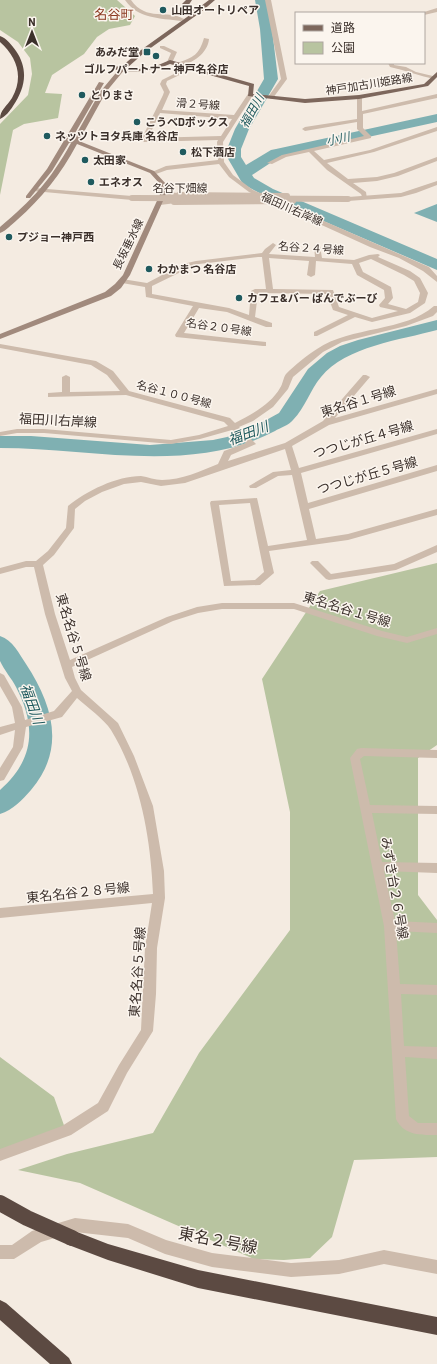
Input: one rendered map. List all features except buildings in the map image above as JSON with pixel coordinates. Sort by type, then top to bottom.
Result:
[{"type":"highway","points":[[0,38],[16,54],[22,69],[22,84],[15,99],[0,117]]},
{"type":"highway","points":[[0,1203],[27,1218],[116,1255],[198,1279],[437,1326]]},
{"type":"highway","points":[[0,1309],[63,1364]]},
{"type":"main road","points":[[189,0],[185,6],[199,12]]},
{"type":"main road","points":[[0,223],[35,190],[50,170],[99,85],[114,68],[204,0]]},
{"type":"main road","points":[[0,232],[43,192],[58,171],[107,86],[122,69],[199,12],[212,0]]},
{"type":"main road","points":[[114,68],[139,71],[158,67],[170,62],[252,85],[250,95]]},
{"type":"main road","name":"神戸加古川姫路線","points":[[250,95],[305,101],[359,97],[426,85],[436,75]]},
{"type":"main road","points":[[67,141],[75,142],[154,173]]},
{"type":"main road","name":"長坂垂水線","points":[[0,337],[108,294],[122,281],[160,203],[164,189],[163,184],[154,173]]},
{"type":"street","points":[[128,0],[131,7],[148,15],[180,19]]},
{"type":"street","points":[[268,0],[284,79],[271,97]]},
{"type":"street","points":[[425,13],[437,10]]},
{"type":"street","points":[[179,64],[200,53],[205,47],[206,39]]},
{"type":"street","points":[[162,48],[174,52],[170,62]]},
{"type":"street","points":[[391,64],[392,66],[404,68],[414,73],[436,75]]},
{"type":"street","points":[[190,68],[165,80],[163,84],[167,92],[166,95],[144,140],[223,138]]},
{"type":"street","points":[[154,173],[166,168],[221,162],[220,142],[250,95]]},
{"type":"street","points":[[360,113],[437,96]]},
{"type":"street","points":[[270,163],[284,156],[368,137],[360,128],[359,97]]},
{"type":"street","name":"滑２号線","points":[[158,111],[236,117]]},
{"type":"street","points":[[305,129],[360,120]]},
{"type":"street","points":[[323,162],[372,151],[437,129]]},
{"type":"street","points":[[430,132],[437,137]]},
{"type":"street","points":[[310,150],[329,169],[364,193],[365,198]]},
{"type":"street","points":[[348,181],[377,179],[396,175],[437,159]]},
{"type":"street","name":"福田川右岸線","points":[[221,162],[231,176],[251,191],[426,269],[437,280]]},
{"type":"street","name":"名谷下畑線","points":[[160,203],[273,202],[365,198],[401,195],[414,192],[437,182]]},
{"type":"street","name":"名谷下畑線","points":[[35,190],[43,192],[132,198],[325,199]]},
{"type":"street","name":"名谷下畑線","points":[[162,194],[280,195],[325,199]]},
{"type":"street","points":[[270,291],[265,255],[267,250],[273,245]]},
{"type":"street","points":[[311,275],[316,259],[317,246]]},
{"type":"street","points":[[386,251],[355,262],[360,273],[388,289],[389,298],[383,305],[407,311]]},
{"type":"street","name":"名谷２４号線","points":[[148,285],[186,266],[198,262],[265,255],[355,262]]},
{"type":"street","points":[[252,317],[255,291],[330,292],[336,308],[372,320],[407,311],[421,303],[424,293],[418,280],[407,273],[371,256]]},
{"type":"street","points":[[122,281],[148,285],[150,295],[229,310],[252,317],[269,325]]},
{"type":"street","name":"名谷２０号線","points":[[197,305],[179,335],[263,344]]},
{"type":"street","name":"福田川右岸線","points":[[0,434],[17,431],[44,431],[171,442],[200,437],[250,419],[270,405],[284,389],[289,376],[320,350],[339,340],[403,324],[430,314],[437,308]]},
{"type":"street","points":[[317,334],[355,314]]},
{"type":"street","name":"名谷１００号線","points":[[0,346],[93,363],[110,373],[126,393],[227,420],[233,426]]},
{"type":"street","points":[[66,377],[66,394]]},
{"type":"street","points":[[326,423],[366,377]]},
{"type":"street","name":"東名谷１号線","points":[[222,466],[288,445],[326,423],[436,392]]},
{"type":"street","points":[[51,395],[126,393]]},
{"type":"street","points":[[0,571],[26,564],[38,564],[52,553],[70,528],[71,508],[82,499],[99,490],[122,482],[141,479],[161,483],[185,480],[222,466],[228,453],[252,444],[233,426]]},
{"type":"street","name":"つつじが丘４号線","points":[[253,486],[276,474],[296,472],[437,431]]},
{"type":"street","points":[[288,445],[296,472],[312,542]]},
{"type":"street","name":"つつじが丘５号線","points":[[304,507],[437,468]]},
{"type":"street","points":[[254,500],[264,549],[269,573],[257,583],[227,584],[214,503],[254,500]]},
{"type":"street","points":[[264,549],[348,537],[437,512]]},
{"type":"street","points":[[315,563],[329,577],[396,567],[437,548]]},
{"type":"street","name":"東名名谷５号線","points":[[0,1155],[66,1131],[103,1107],[122,1069],[147,1031],[150,994],[151,948],[159,898],[158,871],[148,806],[114,726],[77,692],[70,678],[68,664],[50,614],[38,564]]},
{"type":"street","name":"東名名谷１号線","points":[[68,664],[170,619],[197,610],[222,606],[294,606],[380,634],[407,640],[437,631]]},
{"type":"street","points":[[0,677],[17,707],[21,726],[18,747],[0,777]]},
{"type":"street","points":[[0,731],[58,714],[77,692]]},
{"type":"street","name":"みずき台２６号線","points":[[437,754],[361,752],[355,758],[390,926],[403,1119],[416,1129],[437,1129]]},
{"type":"street","points":[[366,809],[437,810]]},
{"type":"street","points":[[378,866],[437,868]]},
{"type":"street","name":"東名名谷２８号線","points":[[0,913],[159,898]]},
{"type":"street","points":[[390,926],[437,928]]},
{"type":"street","points":[[394,988],[437,990]]},
{"type":"street","points":[[398,1051],[437,1053]]},
{"type":"street","name":"東名２号線","points":[[0,1252],[14,1252],[37,1236],[75,1225],[128,1231],[165,1247],[212,1260],[291,1270],[339,1267],[384,1257],[437,1267]]},
{"type":"green space","points":[[0,0],[117,0],[135,16],[130,25],[109,29],[97,37],[84,54],[52,75],[45,93],[62,94],[58,118],[24,124],[13,130],[0,195],[0,124],[28,95],[32,74],[30,58],[18,42],[0,30]]},
{"type":"green space","points":[[437,563],[437,745],[418,758],[418,895],[437,920],[437,1157],[354,1160],[332,1237],[310,1258],[284,1260],[254,1259],[80,1183],[18,1170],[67,1154],[153,1133],[199,1053],[290,930],[290,812],[262,679],[320,591]]},
{"type":"green space","points":[[0,1057],[54,1097],[66,1131],[0,1155]]},
{"type":"water","points":[[437,204],[437,222],[414,213]]},
{"type":"waterway","name":"福田川","points":[[261,0],[266,29],[271,79],[242,129],[234,149],[234,157],[248,181],[268,192],[437,265]]},
{"type":"waterway","name":"小川","points":[[244,173],[276,153],[437,118]]},
{"type":"waterway","name":"福田川","points":[[0,442],[31,442],[150,451],[213,446],[232,442],[266,428],[286,417],[314,373],[333,357],[346,350],[364,344],[437,325]]},
{"type":"waterway","name":"福田川","points":[[0,644],[29,689],[36,706],[40,723],[41,740],[38,757],[30,773],[20,786],[0,804]]},
{"type":"place","name":"山田オートリペア","points":[[163,10]]},
{"type":"place","name":"あみだ堂","points":[[147,52]]},
{"type":"place","name":"ゴルフパートナー 神戸名谷店","points":[[156,56]]},
{"type":"place","name":"とりまさ","points":[[82,95]]},
{"type":"place","name":"こうべDボックス","points":[[137,122]]},
{"type":"place","name":"ネッツトヨタ兵庫 名谷店","points":[[47,136]]},
{"type":"place","name":"松下酒店","points":[[183,152]]},
{"type":"place","name":"太田家","points":[[85,160]]},
{"type":"place","name":"エネオス","points":[[91,182]]},
{"type":"place","name":"プジョー神戸西","points":[[9,237]]},
{"type":"place","name":"わかまつ 名谷店","points":[[149,269]]},
{"type":"place","name":"カフェ&バー ぱんでぶーび","points":[[239,298]]},
{"type":"district","name":"名谷町","points":[[114,14]]}]
